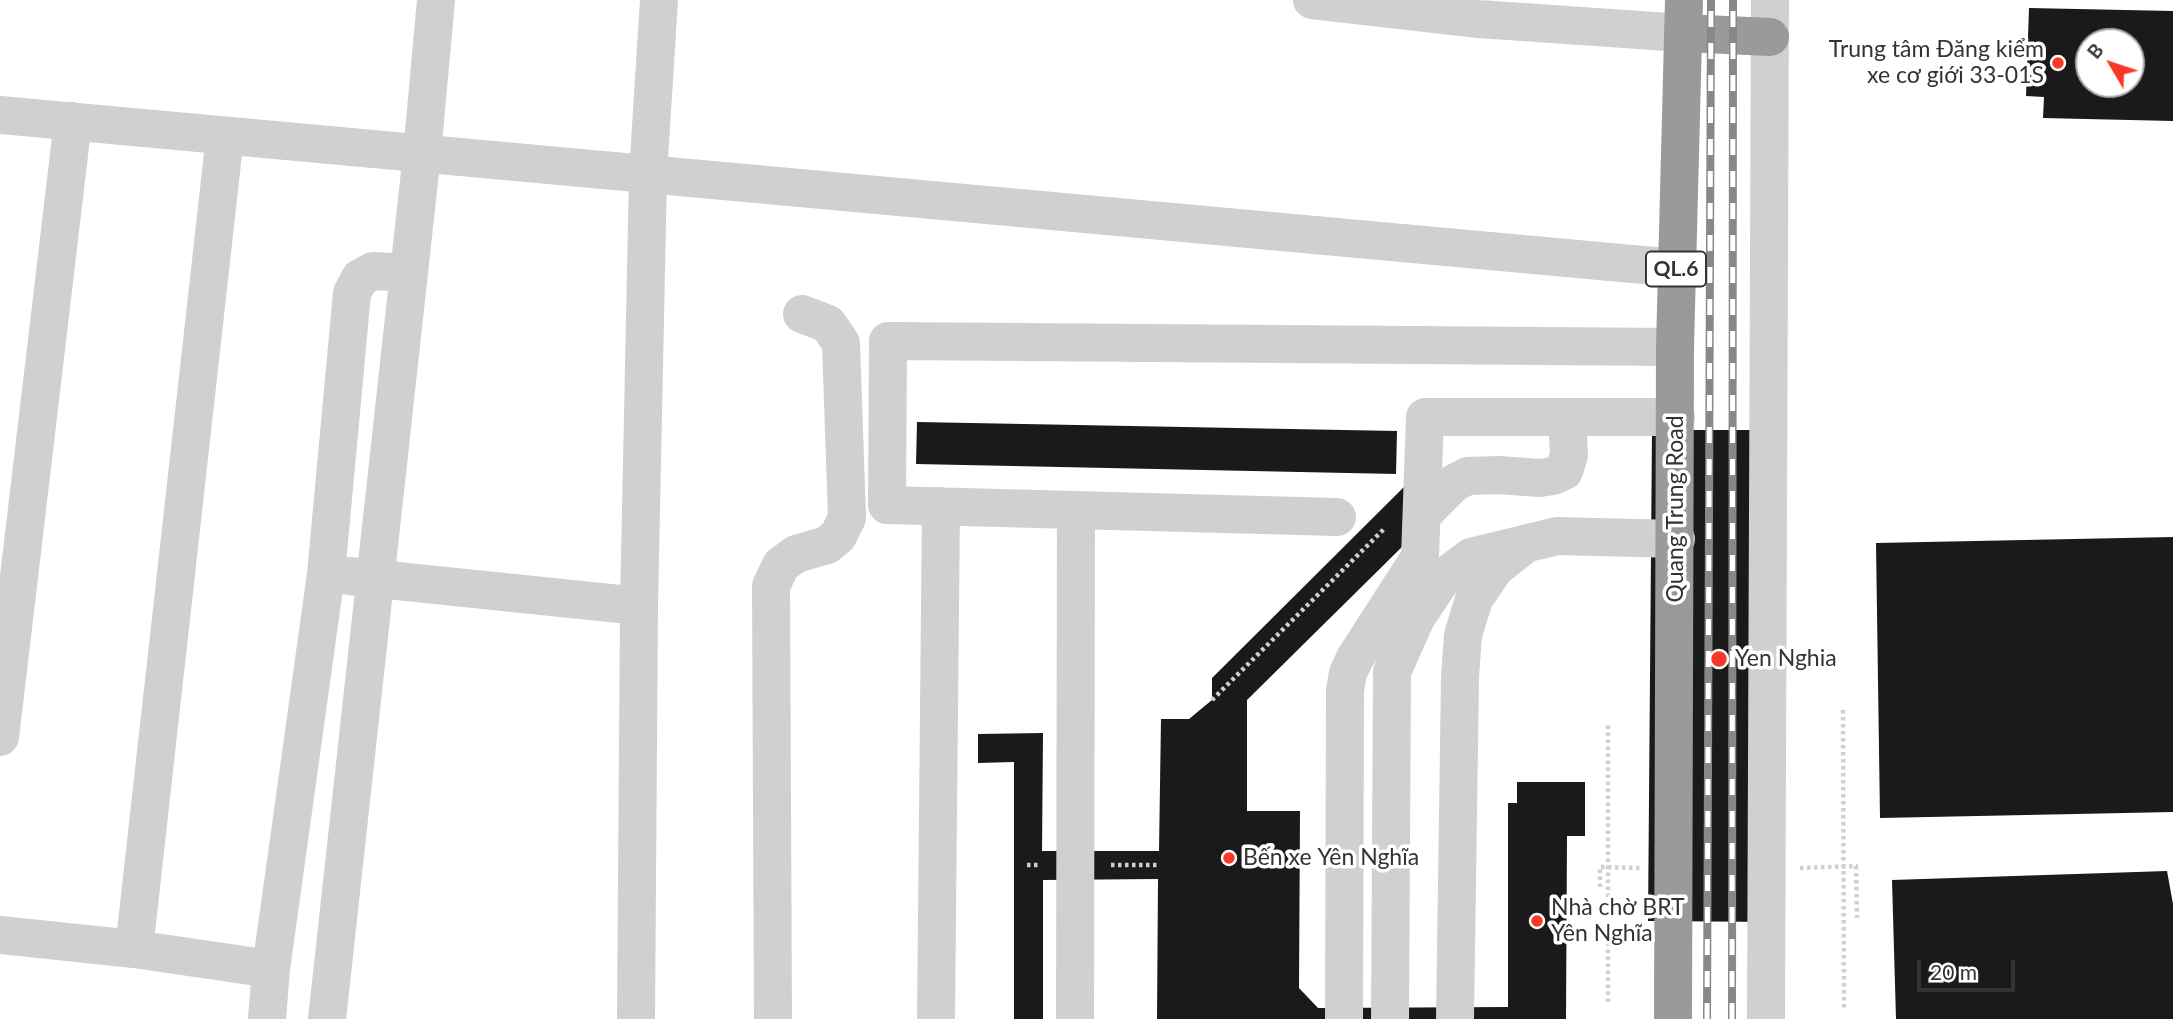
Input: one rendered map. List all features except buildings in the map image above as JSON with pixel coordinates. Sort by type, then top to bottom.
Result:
[{"type":"highway","points":[[1683,16],[1770,18]]},
{"type":"highway","name":"Quang Trung Road","points":[[1673,1019],[1675,347],[1683,16]]},
{"type":"street","points":[[327,1019],[422,154],[436,0]]},
{"type":"street","points":[[636,1019],[639,606],[648,175],[659,0]]},
{"type":"street","points":[[1311,0],[1683,16]]},
{"type":"street","points":[[1766,1019],[1770,18]]},
{"type":"street","points":[[0,115],[1676,268]]},
{"type":"street","points":[[0,737],[73,121]]},
{"type":"street","points":[[134,949],[225,136]]},
{"type":"street","points":[[267,1019],[271,969],[326,573],[352,293],[360,278],[373,271],[409,273]]},
{"type":"street","points":[[773,1019],[771,586],[781,565],[796,554],[827,545],[838,536],[847,518],[841,342],[828,324],[802,314]]},
{"type":"street","points":[[1337,517],[887,505],[888,341],[1675,347]]},
{"type":"street","points":[[1344,1019],[1345,690],[1348,673],[1355,658],[1420,557],[1408,516],[1425,417],[1676,416]]},
{"type":"street","points":[[1408,516],[1468,476],[1541,478],[1553,477],[1564,471],[1569,455],[1567,417]]},
{"type":"street","points":[[936,1019],[941,506]]},
{"type":"street","points":[[1075,1019],[1076,510]]},
{"type":"street","points":[[1390,1019],[1392,672],[1416,618],[1442,579],[1471,557],[1557,536],[1676,539]]},
{"type":"street","points":[[1455,1019],[1460,677],[1463,635],[1474,599],[1495,568],[1527,542]]},
{"type":"street","points":[[326,573],[639,606]]},
{"type":"street","points":[[0,935],[134,949],[271,969]]},
{"type":"path","points":[[1212,700],[1408,516]]},
{"type":"path","points":[[1843,710],[1844,1011]]},
{"type":"path","points":[[1608,724],[1608,1002]]},
{"type":"path","points":[[1791,868],[1856,866],[1857,918]]},
{"type":"path","points":[[1600,887],[1600,867],[1648,868]]},
{"type":"railway","points":[[1707,1019],[1711,0]]},
{"type":"railway","points":[[1732,1019],[1733,0]]},
{"type":"place","name":"Trung tâm Đăng kiểm xe cơ giới 33-01S","points":[[2058,63]]},
{"type":"place","name":"Yen Nghia","points":[[1719,659]]},
{"type":"place","name":"Bến xe Yên Nghĩa","points":[[1229,858]]},
{"type":"place","name":"Nhà chờ BRT Yên Nghĩa","points":[[1537,921]]}]
